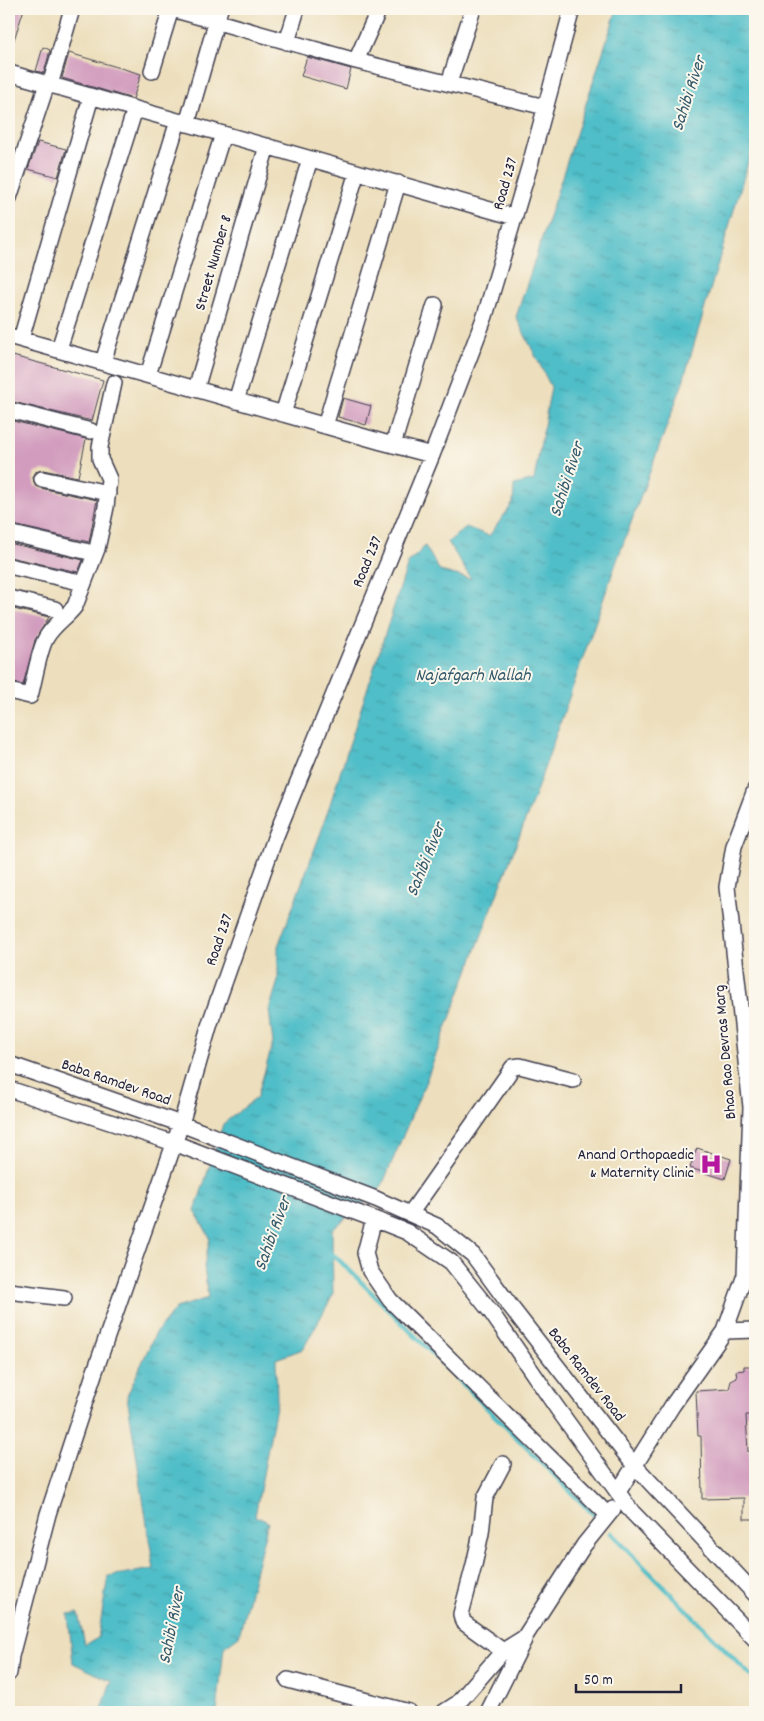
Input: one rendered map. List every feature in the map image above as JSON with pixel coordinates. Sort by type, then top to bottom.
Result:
[{"type":"street","points":[[9,198],[72,9]]},
{"type":"street","points":[[152,71],[172,9],[218,15],[287,42],[356,62],[545,107]]},
{"type":"street","points":[[287,42],[297,9]]},
{"type":"street","points":[[356,62],[379,9]]},
{"type":"street","points":[[449,83],[473,9]]},
{"type":"street","name":"Road 237","points":[[9,1673],[48,1514],[94,1374],[181,1124],[210,1023],[275,838],[432,455],[485,316],[515,216],[572,9]]},
{"type":"street","points":[[103,362],[218,15]]},
{"type":"street","points":[[9,73],[515,216]]},
{"type":"street","points":[[91,96],[15,338],[432,455]]},
{"type":"street","points":[[59,350],[135,109]]},
{"type":"street","points":[[148,375],[222,134]]},
{"type":"street","name":"Street Number 8","points":[[196,389],[267,146]]},
{"type":"street","points":[[236,400],[310,159]]},
{"type":"street","points":[[282,414],[357,172]]},
{"type":"street","points":[[325,426],[398,184]]},
{"type":"street","points":[[393,445],[435,305]]},
{"type":"street","points":[[9,691],[30,696],[45,640],[61,618],[70,612],[80,598],[97,549],[110,479],[100,459],[100,447],[114,383]]},
{"type":"street","points":[[9,410],[91,431]]},
{"type":"street","points":[[42,479],[108,493]]},
{"type":"street","points":[[9,533],[89,552]]},
{"type":"street","points":[[9,566],[79,582]]},
{"type":"street","points":[[9,598],[55,609]]},
{"type":"street","name":"Bhao Rao Devras Marg","points":[[488,1712],[524,1638],[584,1545],[608,1515],[634,1465],[672,1406],[725,1331],[745,1275],[751,1107],[727,888],[734,846],[755,790]]},
{"type":"street","name":"Baba Ramdev Road","points":[[9,1064],[181,1124],[381,1201],[437,1226],[473,1255],[634,1465],[755,1594]]},
{"type":"street","points":[[410,1214],[513,1067],[520,1066],[573,1080]]},
{"type":"street","points":[[9,1089],[174,1143],[407,1232],[451,1262],[491,1312],[632,1512],[755,1639]]},
{"type":"street","points":[[381,1201],[371,1218],[365,1253],[370,1270],[390,1300],[608,1515]]},
{"type":"street","points":[[9,1292],[64,1298]]},
{"type":"street","points":[[725,1331],[755,1330]]},
{"type":"street","points":[[503,1464],[485,1498],[476,1557],[461,1614],[463,1622],[503,1651]]},
{"type":"street","points":[[444,1712],[458,1703],[503,1651],[524,1638]]},
{"type":"street","points":[[288,1680],[409,1712]]},
{"type":"water","name":"Najafgarh Nallah","points":[[617,9],[755,9],[755,139],[682,385],[615,566],[535,795],[426,1081],[381,1188],[332,1230],[333,1295],[303,1349],[276,1359],[277,1401],[255,1516],[268,1522],[239,1636],[224,1647],[217,1712],[101,1712],[111,1681],[73,1663],[68,1614],[78,1613],[85,1645],[98,1638],[108,1576],[154,1569],[127,1396],[155,1334],[176,1308],[208,1298],[204,1266],[210,1238],[195,1211],[223,1124],[257,1097],[273,1043],[269,1010],[278,981],[278,946],[321,832],[408,563],[425,546],[440,571],[471,579],[448,542],[466,527],[489,536],[513,503],[514,485],[534,480],[551,387],[516,317]]},
{"type":"building","points":[[9,9],[24,9],[11,49],[9,48]]},
{"type":"building","points":[[43,47],[50,50],[44,73],[36,71]]},
{"type":"building","points":[[69,53],[141,74],[133,99],[62,78]]},
{"type":"building","points":[[307,57],[351,69],[346,89],[301,76]]},
{"type":"building","points":[[38,142],[66,149],[58,177],[28,169]]},
{"type":"building","points":[[9,355],[103,380],[92,421],[9,401]]},
{"type":"building","points":[[343,398],[371,406],[366,425],[338,417]]},
{"type":"building","points":[[9,420],[86,439],[78,477],[43,470],[35,472],[33,478],[35,486],[40,488],[97,500],[89,542],[9,524]]},
{"type":"building","points":[[9,543],[83,560],[78,572],[9,557]]},
{"type":"building","points":[[9,608],[49,617],[35,640],[23,685],[9,682]]},
{"type":"building","points":[[697,1148],[731,1159],[725,1179],[690,1168]]},
{"type":"building","points":[[744,1366],[755,1366],[755,1415],[746,1415],[751,1476],[755,1476],[755,1519],[744,1519],[744,1498],[702,1499],[701,1436],[698,1436],[696,1391],[729,1389],[731,1381],[737,1378],[736,1371],[744,1370]]},
{"type":"waterway","points":[[327,1252],[335,1256],[595,1516]]},
{"type":"waterway","points":[[611,1533],[755,1680]]},
{"type":"place","name":"Anand Orthopaedic & Maternity Clinic","points":[[711,1164]]},
{"type":"water label","name":"Sahibi River","points":[[690,94]]},
{"type":"water label","name":"Sahibi River","points":[[568,480]]},
{"type":"water label","name":"Sahibi River","points":[[427,860]]},
{"type":"water label","name":"Sahibi River","points":[[274,1234]]},
{"type":"water label","name":"Sahibi River","points":[[173,1626]]}]
